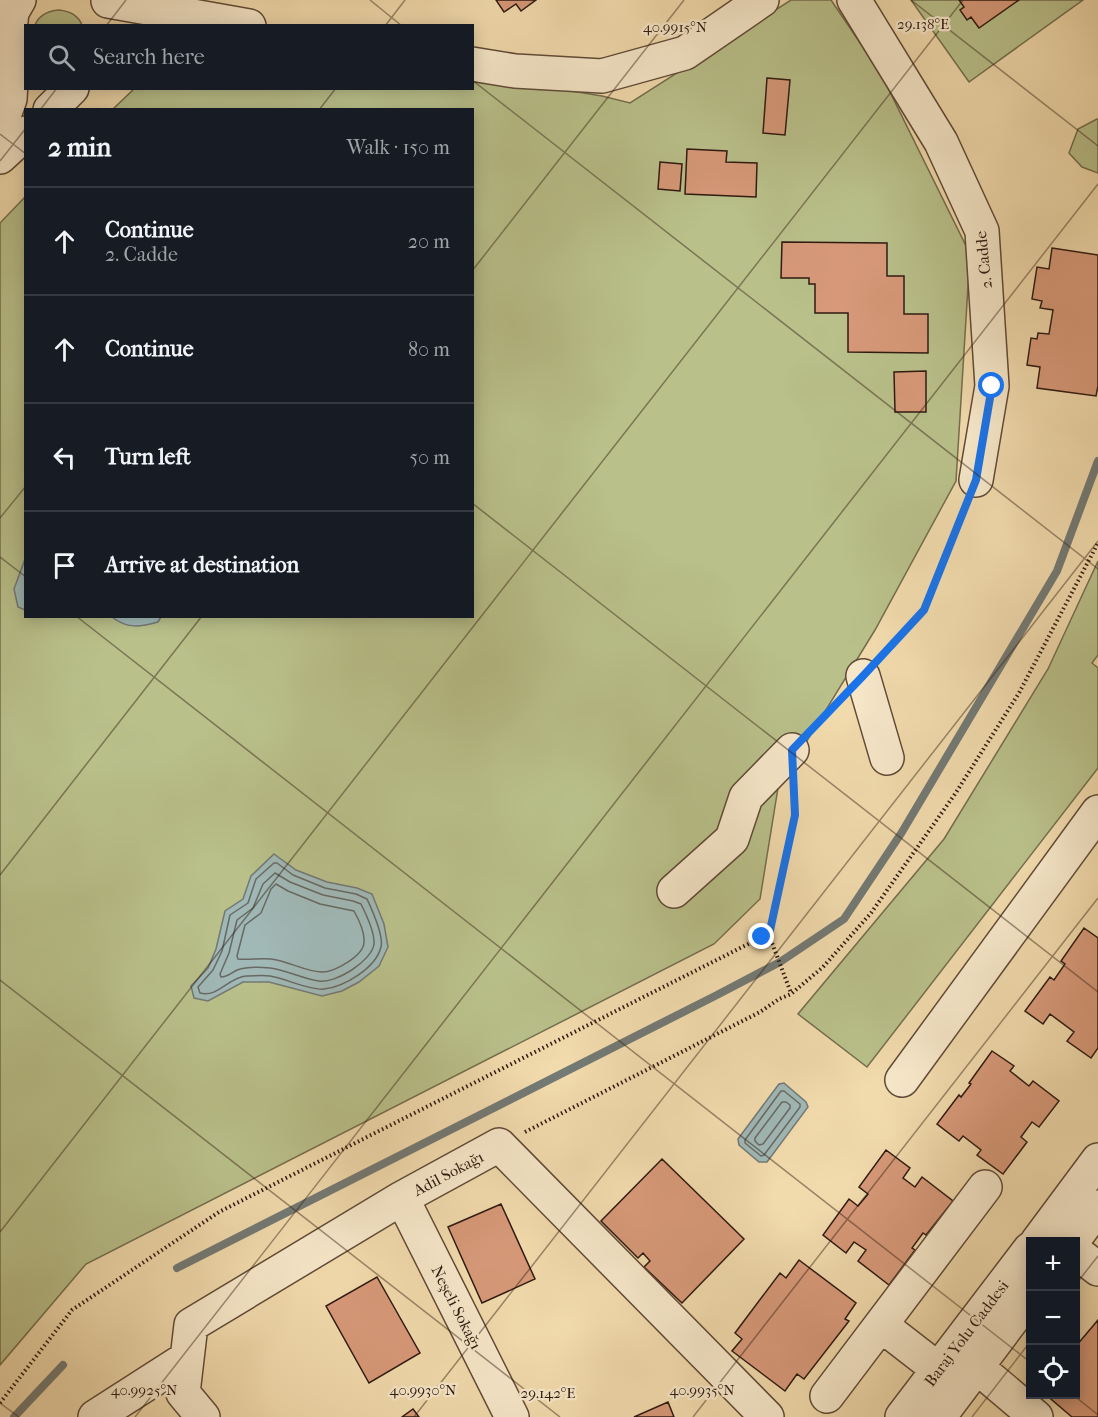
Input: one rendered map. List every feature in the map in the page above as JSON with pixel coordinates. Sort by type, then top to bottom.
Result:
[{"type":"street","points":[[474,64],[515,71],[603,76],[685,53],[762,0]]},
{"type":"street","name":"2. Cadde","points":[[854,0],[941,142],[982,231],[992,386],[976,480]]},
{"type":"street","points":[[110,9],[233,24]]},
{"type":"street","points":[[0,127],[10,99],[14,32]]},
{"type":"street","points":[[52,108],[70,90]]},
{"type":"street","points":[[0,157],[24,134]]},
{"type":"street","points":[[863,676],[887,758]]},
{"type":"street","points":[[674,891],[732,839],[746,797],[792,750]]},
{"type":"street","points":[[902,1080],[1098,812]]},
{"type":"street","name":"Adil Sokağı","points":[[193,1405],[187,1358],[191,1325],[402,1198],[499,1145],[767,1417]]},
{"type":"street","name":"Baraj Yolu Caddesi","points":[[1051,1237],[1098,1160]]},
{"type":"street","points":[[827,1396],[985,1187]]},
{"type":"street","name":"Neşeli Sokağı","points":[[402,1198],[512,1417]]},
{"type":"street","name":"Baraj Yolu Caddesi","points":[[1055,1237],[1098,1208]]},
{"type":"street","points":[[1080,1255],[1098,1269]]},
{"type":"street","name":"Baraj Yolu Caddesi","points":[[902,1417],[1026,1268]]},
{"type":"street","name":"Baraj Yolu Caddesi","points":[[939,1417],[1026,1301]]},
{"type":"street","points":[[881,1325],[939,1370]]},
{"type":"street","points":[[95,1417],[187,1358]]},
{"type":"street","points":[[977,1366],[1021,1412]]},
{"type":"path","points":[[791,994],[769,935],[795,815],[792,750],[924,610],[976,480]]},
{"type":"path","points":[[499,1145],[760,1012],[791,994],[823,967],[871,913],[955,794],[1019,693],[1098,543]]},
{"type":"path","points":[[0,1403],[72,1310],[219,1212],[769,935]]},
{"type":"green space","points":[[791,0],[831,0],[880,72],[970,254],[956,481],[875,630],[778,788],[760,899],[714,944],[86,1264],[0,1365],[0,223],[24,198],[24,618],[474,618],[474,108],[114,108],[133,90],[474,90],[474,75],[602,96],[630,103]]},
{"type":"green space","points":[[911,0],[1083,0],[969,82]]},
{"type":"green space","points":[[59,10],[73,14],[81,24],[36,24],[44,14]]},
{"type":"green space","points":[[1097,119],[1098,173],[1082,167],[1069,153],[1078,129]]},
{"type":"green space","points":[[1098,561],[1098,655],[1092,663],[1098,668],[1098,768],[867,1067],[798,1014],[944,839],[1048,669]]},
{"type":"water","points":[[24,562],[24,609],[18,607],[14,589]]},
{"type":"water","points":[[114,618],[160,618],[158,622],[134,626]]},
{"type":"water","points":[[274,854],[296,870],[327,882],[357,888],[372,894],[384,924],[388,947],[379,966],[359,982],[342,991],[322,996],[269,982],[243,982],[208,1001],[194,998],[191,986],[208,968],[216,949],[225,911],[243,899],[251,876]]},
{"type":"water","points":[[784,1083],[806,1102],[808,1107],[767,1162],[759,1162],[739,1145],[738,1139],[779,1084]]},
{"type":"building","points":[[496,0],[536,0],[521,11],[516,4],[504,12]]},
{"type":"building","points":[[959,0],[1019,0],[979,28],[971,17],[967,20],[960,10],[964,7]]},
{"type":"building","points":[[767,78],[790,80],[785,135],[763,133]]},
{"type":"building","points":[[687,149],[727,151],[726,162],[757,163],[756,197],[685,194]]},
{"type":"building","points":[[660,162],[682,164],[680,191],[658,189]]},
{"type":"building","points":[[782,242],[887,243],[887,276],[904,276],[904,314],[928,314],[928,353],[848,352],[848,313],[815,313],[815,284],[809,284],[809,278],[781,278]]},
{"type":"building","points":[[1052,248],[1098,255],[1098,386],[1096,396],[1037,388],[1040,367],[1027,365],[1031,338],[1037,339],[1038,333],[1049,334],[1053,310],[1040,308],[1042,301],[1032,299],[1037,267],[1049,269]]},
{"type":"building","points":[[926,371],[926,412],[895,412],[894,372]]},
{"type":"building","points":[[1084,928],[1098,938],[1098,1048],[1091,1058],[1067,1041],[1074,1032],[1050,1014],[1043,1024],[1025,1011],[1050,977],[1054,980],[1065,964],[1061,961]]},
{"type":"building","points":[[992,1051],[1014,1066],[1010,1071],[1029,1086],[1033,1081],[1059,1101],[1039,1127],[1032,1122],[1021,1137],[1027,1142],[1003,1174],[977,1155],[981,1150],[963,1136],[959,1141],[937,1124],[959,1095],[961,1097],[971,1084],[969,1083]]},
{"type":"building","points":[[886,1150],[910,1168],[903,1178],[915,1187],[922,1177],[953,1201],[926,1235],[923,1233],[912,1248],[915,1250],[889,1285],[858,1261],[866,1250],[854,1242],[846,1253],[823,1235],[849,1199],[858,1206],[868,1194],[859,1187]]},
{"type":"building","points":[[662,1159],[744,1239],[682,1303],[644,1267],[650,1261],[643,1253],[638,1258],[601,1221]]},
{"type":"building","points":[[501,1204],[535,1279],[482,1303],[448,1227]]},
{"type":"building","points":[[799,1260],[856,1303],[845,1319],[849,1321],[804,1379],[797,1374],[785,1391],[732,1351],[742,1339],[735,1333],[780,1273],[786,1278]]},
{"type":"building","points":[[377,1277],[420,1353],[369,1383],[326,1306]]},
{"type":"building","points":[[1098,1320],[1098,1417],[1072,1417],[1051,1399],[1080,1399],[1080,1341]]},
{"type":"building","points":[[668,1402],[674,1417],[634,1417]]},
{"type":"building","points":[[413,1409],[419,1417],[402,1417]]},
{"type":"waterway","points":[[177,1268],[780,962],[844,919],[902,832],[1057,571],[1098,461]]},
{"type":"waterway","points":[[14,1417],[63,1365]]},
{"type":"route","points":[[762,937],[769,935],[795,815],[792,750],[924,610],[976,480],[992,386]]}]
